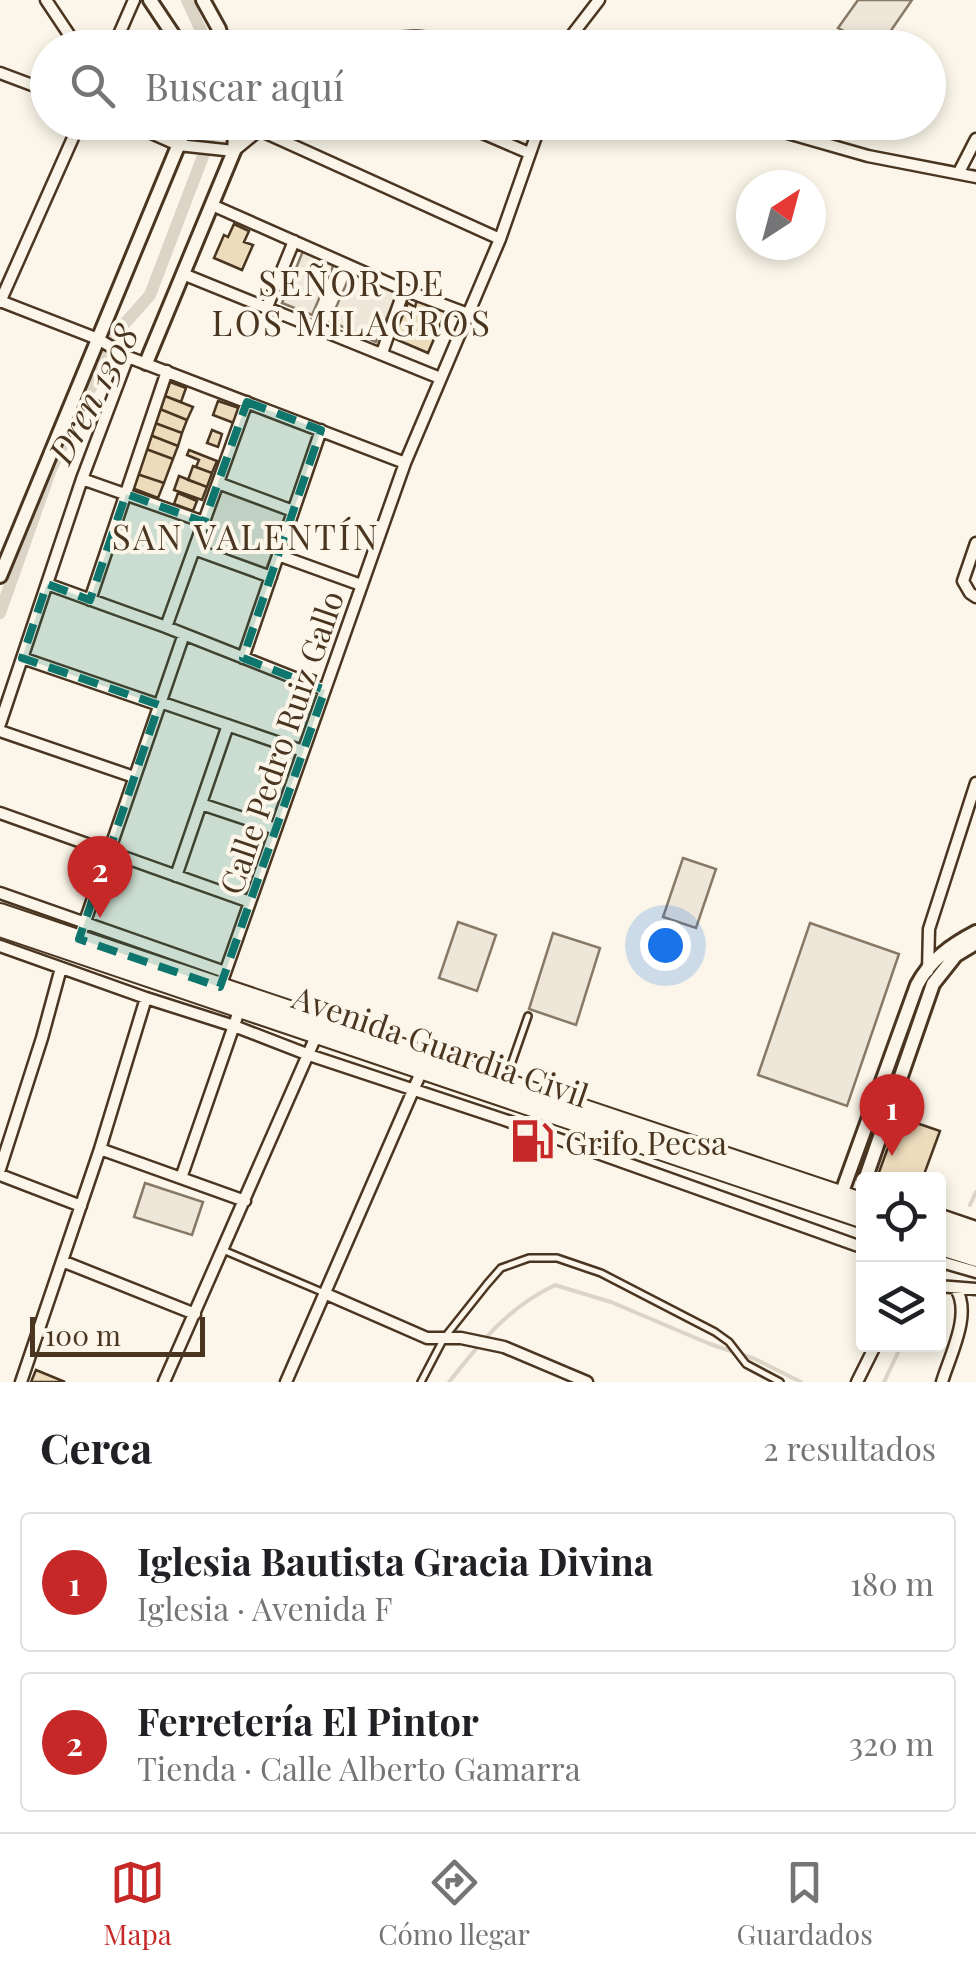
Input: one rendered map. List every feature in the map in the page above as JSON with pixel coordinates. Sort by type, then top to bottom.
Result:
[{"type":"highway","name":"Avenida Guardia Civil","points":[[3,925],[81,931],[222,980],[618,1136],[856,1204]]},
{"type":"highway","name":"Avenida Guardia Civil","points":[[3,925],[237,1017],[317,1034],[422,1070],[500,1089],[856,1204]]},
{"type":"highway","points":[[946,1231],[976,1241]]},
{"type":"highway","points":[[946,1248],[976,1258]]},
{"type":"street","points":[[46,0],[66,30]]},
{"type":"street","points":[[121,30],[134,0]]},
{"type":"street","points":[[150,0],[170,30]]},
{"type":"street","points":[[203,0],[219,30]]},
{"type":"street","points":[[576,30],[599,0]]},
{"type":"street","points":[[0,73],[30,84]]},
{"type":"street","points":[[72,140],[0,301],[98,338],[128,357],[406,462]]},
{"type":"street","points":[[167,140],[178,145],[234,151],[247,140]]},
{"type":"street","points":[[0,576],[180,140]]},
{"type":"street","points":[[146,364],[234,151],[235,140]]},
{"type":"street","points":[[293,140],[500,239]]},
{"type":"street","points":[[499,140],[529,153]]},
{"type":"street","name":"Calle Pedro Ruiz Gallo","points":[[222,980],[406,462],[500,239],[534,140]]},
{"type":"street","points":[[812,140],[868,156],[976,177]]},
{"type":"street","points":[[959,172],[976,140]]},
{"type":"street","points":[[212,205],[468,314]]},
{"type":"street","points":[[266,307],[294,242]]},
{"type":"street","points":[[183,274],[440,378]]},
{"type":"street","points":[[382,353],[404,290]]},
{"type":"street","points":[[128,357],[82,479],[0,728],[134,777]]},
{"type":"street","points":[[90,600],[167,372]]},
{"type":"street","points":[[166,627],[247,402]]},
{"type":"street","points":[[243,658],[321,430]]},
{"type":"street","points":[[82,479],[204,522]]},
{"type":"street","points":[[218,484],[294,510]]},
{"type":"street","points":[[976,543],[963,581],[976,597]]},
{"type":"street","points":[[194,549],[271,577]]},
{"type":"street","points":[[278,555],[361,585]]},
{"type":"street","points":[[47,584],[324,690]]},
{"type":"street","points":[[0,893],[81,931],[184,634]]},
{"type":"street","points":[[22,658],[303,751]]},
{"type":"street","points":[[176,876],[228,725]]},
{"type":"street","points":[[866,1172],[931,974],[929,929],[976,782]]},
{"type":"street","points":[[201,804],[276,829]]},
{"type":"street","points":[[0,813],[250,902]]},
{"type":"street","points":[[3,925],[61,968],[146,998],[237,1017],[308,1054],[856,1245]]},
{"type":"street","points":[[865,1172],[914,994],[951,946],[976,932]]},
{"type":"street","points":[[931,974],[976,943]]},
{"type":"street","points":[[61,968],[0,1172],[81,1206]]},
{"type":"street","points":[[21,1382],[146,998]]},
{"type":"street","points":[[182,1178],[237,1017]]},
{"type":"street","points":[[164,1382],[317,1034]]},
{"type":"street","points":[[286,1382],[422,1070]]},
{"type":"street","points":[[100,1149],[245,1201]]},
{"type":"street","points":[[946,1217],[976,1227]]},
{"type":"street","points":[[62,1261],[195,1314]]},
{"type":"street","points":[[941,1262],[976,1272]]},
{"type":"street","points":[[946,1287],[976,1289]]},
{"type":"street","points":[[942,1382],[960,1326],[962,1298],[956,1288]]},
{"type":"street","points":[[324,1293],[427,1338],[461,1338],[504,1347],[587,1382]]},
{"type":"street","points":[[857,1382],[872,1352]]},
{"type":"lane","points":[[504,1120],[500,1089],[528,1016]]},
{"type":"lane","points":[[618,1136],[621,1161]]},
{"type":"lane","points":[[223,1250],[324,1293]]},
{"type":"lane","points":[[421,1382],[444,1338],[501,1268],[530,1258],[557,1258],[602,1273],[715,1332],[729,1342],[746,1364],[780,1382]]},
{"type":"highlighted area","points":[[247,402],[321,430],[243,658],[325,690],[220,987],[79,939],[159,705],[22,658],[47,584],[90,600],[126,494],[204,522]]},
{"type":"shaded area","points":[[858,0],[912,0],[891,30],[838,28]]},
{"type":"shaded area","points":[[303,251],[334,264],[312,315],[282,303]]},
{"type":"shaded area","points":[[352,271],[398,292],[376,342],[330,321]]},
{"type":"shaded area","points":[[221,489],[288,513],[266,569],[200,546]]},
{"type":"shaded area","points":[[683,858],[716,869],[696,928],[663,917]]},
{"type":"shaded area","points":[[458,922],[496,935],[477,991],[439,978]]},
{"type":"shaded area","points":[[810,923],[899,954],[847,1106],[758,1075]]},
{"type":"shaded area","points":[[553,933],[600,948],[576,1025],[529,1009]]},
{"type":"shaded area","points":[[145,1183],[203,1202],[192,1235],[134,1217]]},
{"type":"building","points":[[234,224],[249,231],[244,242],[253,245],[242,270],[214,258],[224,235],[228,237]]},
{"type":"building","points":[[418,296],[447,308],[428,353],[393,338],[408,303],[415,307]]},
{"type":"building","points":[[170,382],[186,388],[181,402],[165,396]]},
{"type":"building","points":[[165,396],[193,407],[187,420],[160,409]]},
{"type":"building","points":[[218,401],[239,408],[234,423],[213,415]]},
{"type":"building","points":[[160,409],[187,420],[182,433],[155,423]]},
{"type":"building","points":[[155,423],[182,433],[178,446],[150,435]]},
{"type":"building","points":[[212,430],[222,434],[218,447],[207,443]]},
{"type":"building","points":[[150,435],[178,446],[173,459],[146,449]]},
{"type":"building","points":[[146,449],[173,459],[164,483],[137,474]]},
{"type":"building","points":[[189,450],[217,461],[212,473],[196,467],[199,460],[187,455]]},
{"type":"building","points":[[193,466],[212,473],[207,487],[188,480]]},
{"type":"building","points":[[137,474],[164,483],[158,498],[132,488]]},
{"type":"building","points":[[179,476],[207,487],[202,500],[174,490]]},
{"type":"building","points":[[178,493],[197,501],[193,511],[174,504]]},
{"type":"building","points":[[899,1117],[940,1131],[925,1172],[879,1172]]},
{"type":"building","points":[[516,1130],[546,1138],[542,1150],[513,1142]]},
{"type":"building","points":[[36,1370],[65,1382],[31,1382]]},
{"type":"waterway","name":"Dren 1308","points":[[187,0],[201,30]]},
{"type":"waterway","name":"Dren 1308","points":[[0,613],[51,469],[119,330],[150,295],[209,140]]},
{"type":"waterway","points":[[970,1205],[976,1192]]},
{"type":"waterway","points":[[449,1382],[509,1315],[555,1285],[611,1302],[755,1359],[801,1382]]},
{"type":"waterway","points":[[884,1382],[898,1352]]},
{"type":"place","name":"Ferretería El Pintor","points":[[100,918]]},
{"type":"place","name":"Grifo Pecsa","points":[[532,1141]]},
{"type":"place","name":"Iglesia Bautista Gracia Divina","points":[[892,1156]]},
{"type":"district","name":"SEÑOR DE LOS MILAGROS","points":[[352,301]]},
{"type":"district","name":"SAN VALENTÍN","points":[[246,535]]}]
